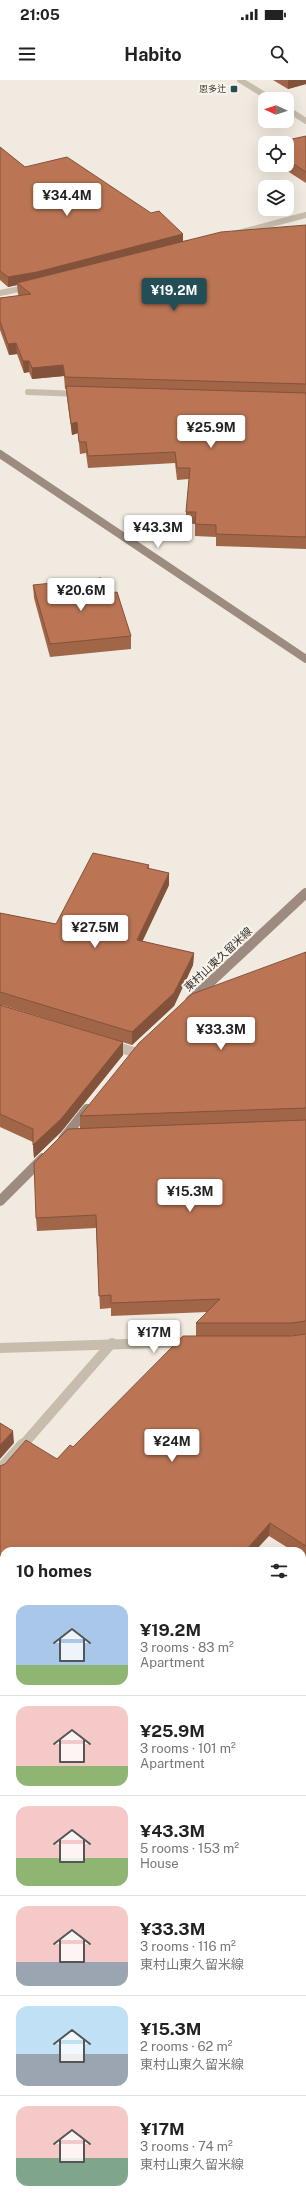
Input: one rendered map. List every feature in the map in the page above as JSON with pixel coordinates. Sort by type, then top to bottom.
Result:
[{"type":"main road","points":[[0,454],[306,659]]},
{"type":"main road","name":"東村山東久留米線","points":[[180,1010],[306,894]]},
{"type":"main road","points":[[0,1200],[66,1136],[95,1100]]},
{"type":"street","points":[[240,80],[259,92]]},
{"type":"street","points":[[294,113],[306,121]]},
{"type":"street","points":[[229,235],[306,215]]},
{"type":"street","points":[[0,293],[38,286]]},
{"type":"street","points":[[28,392],[91,394]]},
{"type":"street","points":[[104,1043],[134,1053]]},
{"type":"street","points":[[66,1136],[82,1135]]},
{"type":"street","points":[[0,1348],[112,1343],[197,1342]]},
{"type":"street","points":[[0,1472],[112,1343]]},
{"type":"building","points":[[306,136],[306,172],[294,164],[294,139]]},
{"type":"building","points":[[0,147],[25,167],[67,157],[151,213],[159,211],[183,234],[37,272],[8,277],[0,271]]},
{"type":"building","points":[[306,225],[306,384],[65,377],[63,365],[32,368],[29,361],[23,361],[16,343],[8,344],[0,321],[0,298],[31,294],[17,283],[221,232]]},
{"type":"building","points":[[66,386],[306,393],[306,537],[216,534],[216,525],[195,524],[196,512],[186,512],[190,468],[177,468],[175,452],[88,456],[86,442],[79,442],[77,422],[71,424]]},
{"type":"building","points":[[101,578],[106,594],[117,592],[131,636],[50,644],[33,585]]},
{"type":"building","points":[[93,853],[149,865],[147,868],[169,873],[137,940],[194,953],[174,993],[132,1032],[0,992],[0,913],[56,924]]},
{"type":"building","points":[[306,952],[306,1108],[80,1116],[139,1043],[192,994]]},
{"type":"building","points":[[0,1005],[123,1042],[61,1119],[33,1145],[33,1129],[0,1114]]},
{"type":"building","points":[[306,1120],[306,1321],[291,1323],[196,1323],[220,1299],[111,1303],[111,1295],[99,1296],[96,1215],[36,1218],[34,1163],[68,1129]]},
{"type":"building","points":[[306,1334],[306,1546],[270,1523],[249,1547],[0,1547],[0,1466],[5,1464],[26,1440],[57,1459],[70,1445],[73,1447],[183,1336],[291,1336]]},
{"type":"building","points":[[0,1423],[13,1431],[0,1445]]},
{"type":"place","name":"恩多辻","points":[[234,89]]}]
